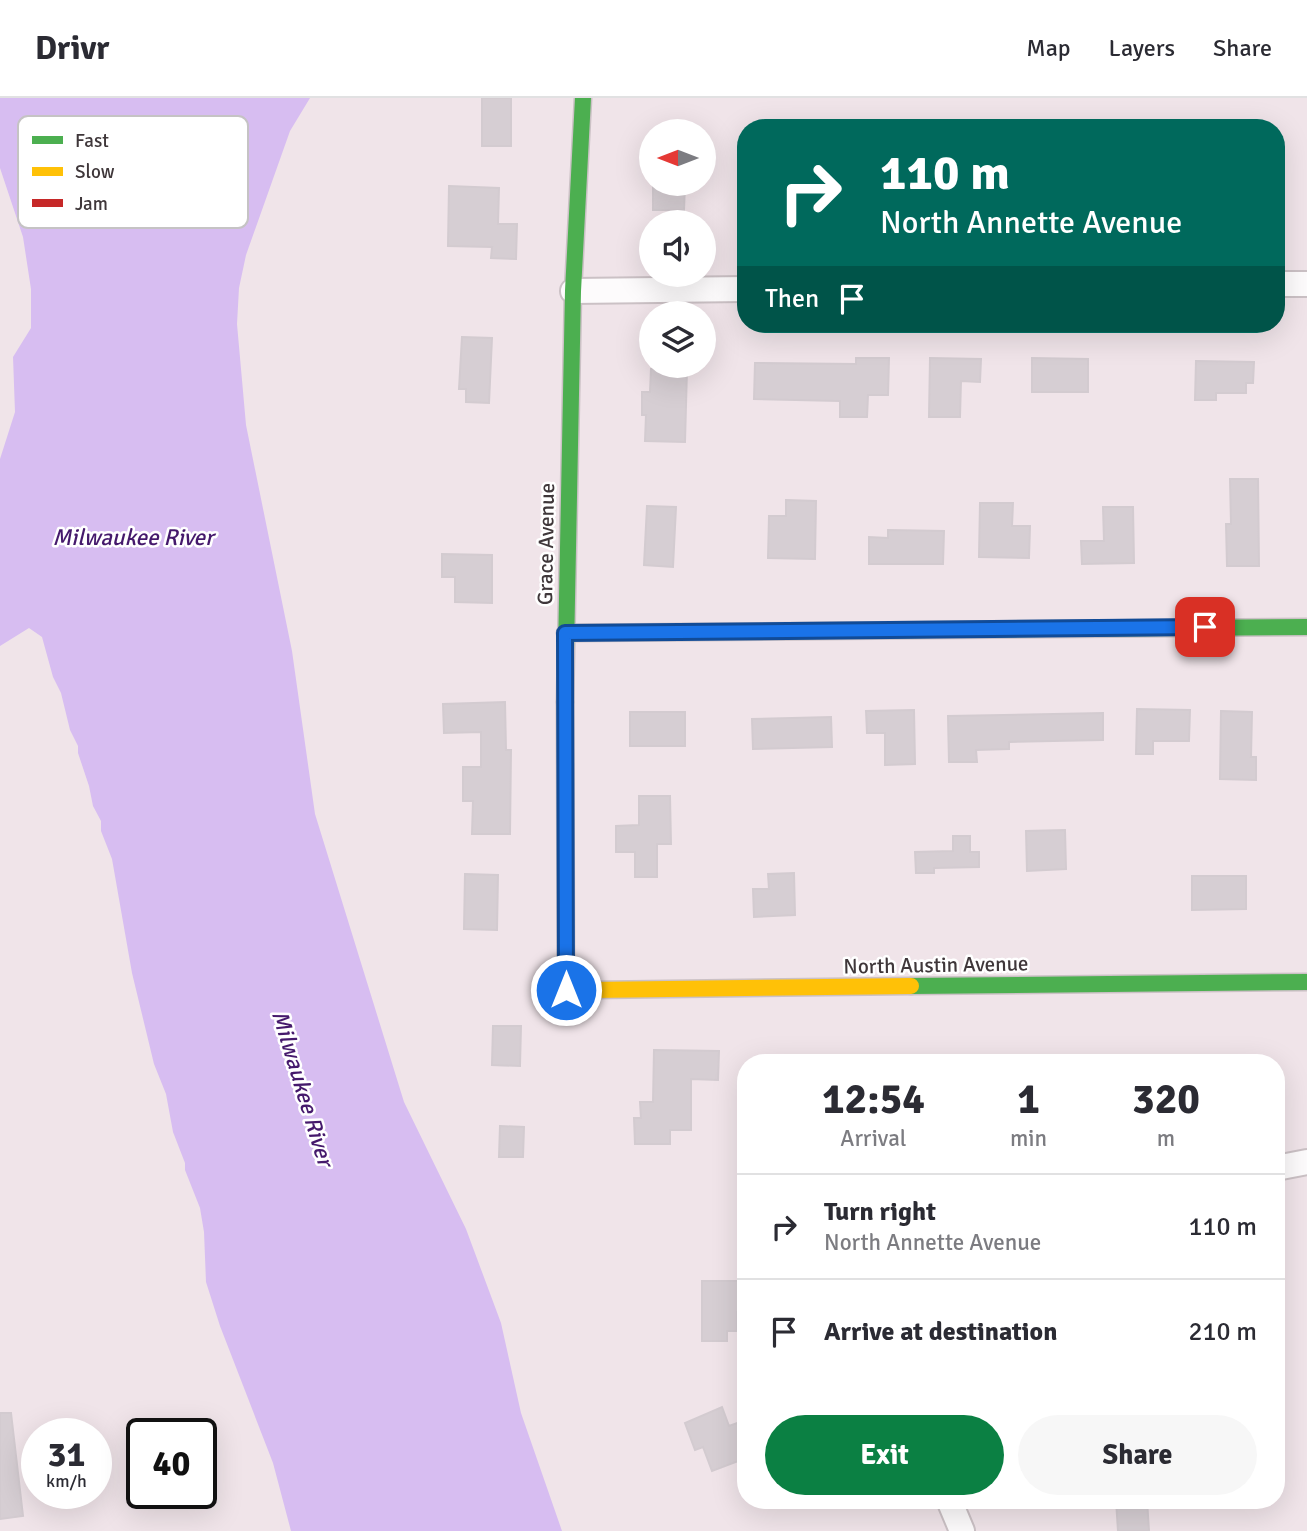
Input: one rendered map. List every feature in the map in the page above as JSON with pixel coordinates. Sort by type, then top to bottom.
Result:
[{"type":"street","name":"Grace Avenue","points":[[566,990],[565,633],[573,291],[583,98]]},
{"type":"street","points":[[1285,284],[1307,284]]},
{"type":"street","points":[[573,291],[737,289]]},
{"type":"street","points":[[565,633],[1307,626]]},
{"type":"street","name":"North Austin Avenue","points":[[566,990],[1307,982]]},
{"type":"street","points":[[1285,1166],[1307,1162]]},
{"type":"street","points":[[953,1509],[962,1531]]},
{"type":"water","name":"Milwaukee River","points":[[0,98],[310,98],[290,131],[246,255],[239,288],[237,324],[246,425],[292,651],[315,814],[404,1102],[466,1229],[501,1323],[521,1413],[562,1531],[291,1531],[273,1463],[220,1326],[206,1282],[200,1208],[185,1170],[185,1163],[173,1132],[166,1094],[154,1064],[132,973],[112,859],[101,831],[101,821],[93,806],[61,693],[53,677],[42,637],[29,628],[0,646],[0,459],[15,412],[13,357],[31,328],[31,289],[20,228],[248,228],[248,116],[18,116],[18,222],[0,168]]},
{"type":"building","points":[[482,98],[511,98],[511,146],[482,146]]},
{"type":"building","points":[[449,186],[499,188],[498,224],[517,224],[516,259],[491,258],[492,247],[448,246]]},
{"type":"building","points":[[653,196],[685,196],[684,210],[653,210]]},
{"type":"building","points":[[462,337],[492,338],[489,403],[466,402],[466,389],[459,389]]},
{"type":"building","points":[[856,358],[889,358],[888,395],[868,395],[867,417],[840,417],[840,401],[754,399],[755,363],[856,364]]},
{"type":"building","points":[[930,358],[981,359],[980,382],[961,381],[960,417],[929,417]]},
{"type":"building","points":[[1032,358],[1088,359],[1088,392],[1032,392]]},
{"type":"building","points":[[1196,361],[1254,362],[1253,383],[1246,383],[1246,393],[1216,393],[1216,400],[1195,400]]},
{"type":"building","points":[[651,378],[687,378],[685,442],[645,441],[646,415],[642,415],[642,392],[650,392]]},
{"type":"building","points":[[1230,479],[1258,479],[1259,566],[1227,566],[1226,524],[1231,524]]},
{"type":"building","points":[[786,500],[816,501],[815,559],[768,558],[769,516],[786,516]]},
{"type":"building","points":[[980,503],[1013,503],[1012,526],[1030,526],[1029,558],[979,557]]},
{"type":"building","points":[[647,506],[676,507],[673,567],[644,565]]},
{"type":"building","points":[[1103,507],[1133,507],[1134,563],[1082,564],[1081,541],[1104,541]]},
{"type":"building","points":[[888,530],[944,531],[943,564],[869,564],[869,537],[888,538]]},
{"type":"building","points":[[442,554],[492,555],[492,603],[455,602],[455,577],[442,577]]},
{"type":"building","points":[[505,702],[506,750],[511,750],[510,834],[472,834],[473,801],[463,801],[463,767],[481,767],[481,732],[444,733],[443,704]]},
{"type":"building","points":[[1137,709],[1190,710],[1189,741],[1153,741],[1153,754],[1136,754]]},
{"type":"building","points":[[914,710],[915,764],[885,765],[885,733],[867,733],[866,711]]},
{"type":"building","points":[[1221,711],[1252,712],[1251,757],[1256,757],[1256,780],[1220,779]]},
{"type":"building","points":[[630,712],[685,712],[685,746],[630,746]]},
{"type":"building","points":[[1103,713],[1103,740],[1009,742],[1009,749],[976,750],[977,762],[949,762],[948,716]]},
{"type":"building","points":[[831,717],[832,747],[753,749],[752,719]]},
{"type":"building","points":[[639,796],[670,796],[671,844],[657,844],[657,877],[635,877],[635,852],[616,852],[616,826],[639,825]]},
{"type":"building","points":[[1065,830],[1066,869],[1027,871],[1026,831]]},
{"type":"building","points":[[953,836],[970,836],[970,852],[979,852],[979,867],[934,868],[934,873],[916,873],[915,852],[953,851]]},
{"type":"building","points":[[794,873],[795,915],[754,917],[753,889],[769,889],[768,874]]},
{"type":"building","points":[[465,874],[498,875],[497,930],[464,929]]},
{"type":"building","points":[[1192,876],[1246,876],[1246,909],[1192,910]]},
{"type":"building","points":[[493,1026],[521,1026],[520,1066],[492,1065]]},
{"type":"building","points":[[654,1050],[719,1051],[718,1080],[691,1079],[691,1130],[670,1130],[670,1144],[635,1144],[634,1118],[641,1118],[640,1102],[653,1102]]},
{"type":"building","points":[[500,1126],[524,1127],[523,1157],[499,1157]]},
{"type":"building","points":[[702,1281],[737,1281],[737,1331],[727,1331],[727,1341],[702,1341]]},
{"type":"building","points":[[722,1407],[729,1426],[737,1423],[737,1461],[712,1471],[703,1447],[695,1450],[685,1423]]},
{"type":"building","points":[[0,1413],[11,1413],[23,1516],[0,1519]]},
{"type":"building","points":[[1117,1509],[1148,1509],[1149,1531],[1118,1531]]},
{"type":"traffic: fast","points":[[565,702],[573,291],[583,98]]},
{"type":"traffic: fast","points":[[565,633],[1307,627]]},
{"type":"traffic: fast","points":[[911,986],[1307,982]]},
{"type":"traffic: slow","points":[[591,990],[911,986]]},
{"type":"traffic: jam","points":[[565,702],[566,990],[591,990]]},
{"type":"route","points":[[566,990],[565,633],[1205,627]]}]
